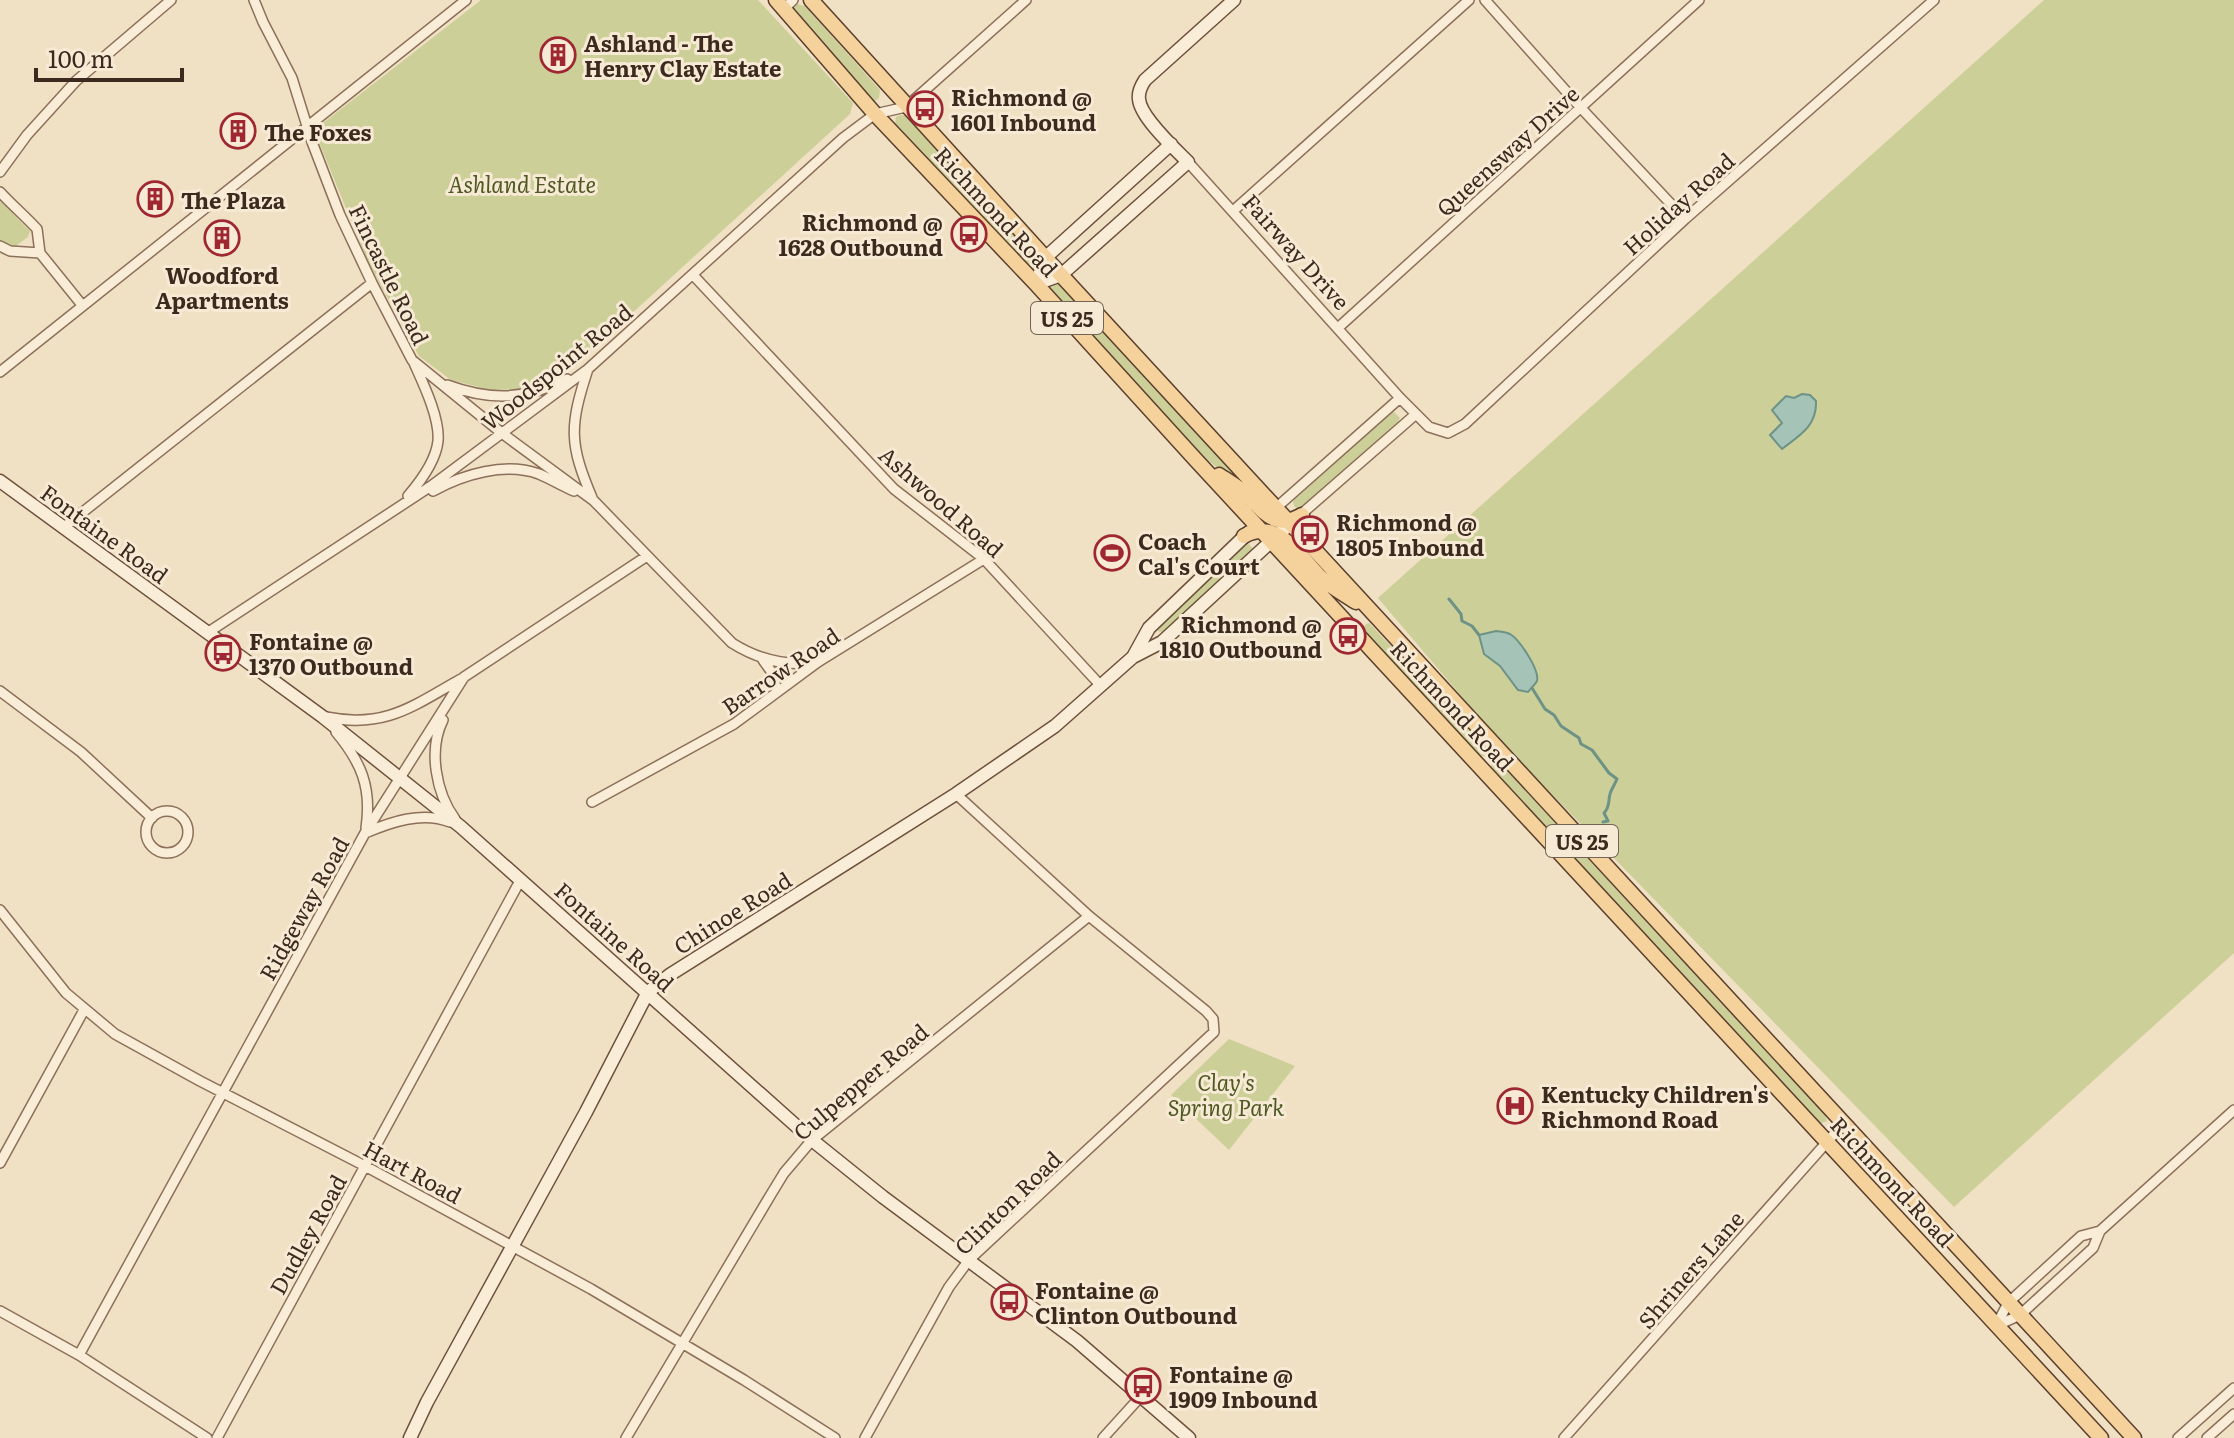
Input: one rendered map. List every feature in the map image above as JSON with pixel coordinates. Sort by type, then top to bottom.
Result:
[{"type":"main road","name":"Richmond Road","points":[[811,0],[1061,275],[1266,520]]},
{"type":"main road","name":"Richmond Road","points":[[784,3],[875,114],[1036,284],[1195,459],[1245,494],[1266,520]]},
{"type":"main road","name":"Richmond Road","points":[[1294,519],[1370,610],[2134,1438]]},
{"type":"main road","points":[[1244,536],[1266,520],[1294,519]]},
{"type":"main road","points":[[1266,520],[1276,539],[1332,587],[1370,610]]},
{"type":"main road","name":"Richmond Road","points":[[1276,539],[1826,1142],[2101,1438]]},
{"type":"street","points":[[0,172],[55,101],[171,0]]},
{"type":"street","name":"Fincastle Road","points":[[254,0],[292,78],[336,203],[372,283],[412,360],[503,434],[594,501],[723,635],[744,651],[775,662],[795,665],[818,662]]},
{"type":"street","points":[[0,372],[466,0]]},
{"type":"street","points":[[906,107],[1026,0]]},
{"type":"street","name":"Fairway Drive","points":[[1234,0],[1145,80],[1139,92],[1139,103],[1171,144],[1400,398],[1429,427],[1438,432],[1448,432]]},
{"type":"street","points":[[1233,211],[1469,0]]},
{"type":"street","points":[[1485,0],[1685,219]]},
{"type":"street","name":"Queensway Drive","points":[[1339,327],[1699,0]]},
{"type":"street","name":"Holiday Road","points":[[1448,432],[1465,424],[1685,219],[1934,0]]},
{"type":"street","name":"Woodspoint Road","points":[[207,633],[431,486],[503,434],[588,369],[843,138],[875,114],[906,107]]},
{"type":"street","points":[[1036,284],[1045,258],[1171,144]]},
{"type":"street","points":[[1036,284],[1061,275],[1188,162]]},
{"type":"street","points":[[0,192],[35,226],[40,253],[82,305]]},
{"type":"street","points":[[18,252],[37,233]]},
{"type":"street","points":[[0,246],[10,251],[40,253]]},
{"type":"street","name":"Ashwood Road","points":[[693,275],[894,489],[984,559],[1101,686]]},
{"type":"street","points":[[64,527],[372,283]]},
{"type":"street","points":[[400,505],[426,470],[438,439],[428,397],[412,360]]},
{"type":"street","points":[[434,379],[477,395],[510,397],[544,390],[588,369]]},
{"type":"street","points":[[588,369],[576,409],[573,436],[579,466],[594,501]]},
{"type":"street","points":[[1266,520],[1400,398]]},
{"type":"street","points":[[1294,519],[1416,414]]},
{"type":"street","points":[[400,505],[490,470],[522,470],[538,474],[594,501]]},
{"type":"street","name":"Fontaine Road","points":[[0,481],[323,717],[461,827],[812,1140],[883,1197],[1077,1341],[1189,1438]]},
{"type":"street","name":"Chinoe Road","points":[[410,1438],[648,992],[671,974],[956,794],[1055,726],[1133,657],[1162,642],[1294,519]]},
{"type":"street","name":"Chinoe Road","points":[[1133,657],[1149,628],[1244,536]]},
{"type":"street","name":"Ridgeway Road","points":[[79,1355],[365,833],[464,677],[647,556]]},
{"type":"street","name":"Barrow Road","points":[[592,802],[734,724],[818,662],[984,559]]},
{"type":"street","points":[[761,658],[773,674],[777,692]]},
{"type":"street","points":[[323,717],[349,721],[381,719],[404,711],[464,677]]},
{"type":"street","points":[[461,827],[444,798],[435,757],[439,728],[464,677]]},
{"type":"street","points":[[0,691],[81,752],[152,818]]},
{"type":"street","points":[[323,717],[352,752],[365,779],[365,833],[393,822],[418,818],[442,819],[461,827]]},
{"type":"street","points":[[956,794],[1089,916]]},
{"type":"street","points":[[164,812],[178,814],[188,831],[184,844],[173,852],[159,852],[154,848],[147,836],[148,823],[152,818],[164,812]]},
{"type":"street","name":"Dudley Road","points":[[217,1438],[521,879]]},
{"type":"street","name":"Hart Road","points":[[0,910],[54,979],[84,1010],[132,1045],[365,1166],[591,1289],[835,1438]]},
{"type":"street","name":"Clinton Road","points":[[865,1438],[949,1287],[969,1260],[1214,1032],[1213,1019],[1203,1008],[1089,916]]},
{"type":"street","name":"Culpepper Road","points":[[626,1438],[784,1173],[812,1140],[1089,916]]},
{"type":"street","points":[[0,1163],[84,1010]]},
{"type":"street","points":[[1996,1326],[2020,1315],[2093,1248],[2100,1231],[2234,1110]]},
{"type":"street","name":"Shriners Lane","points":[[1564,1438],[1843,1124]]},
{"type":"street","points":[[1,1135],[11,1143]]},
{"type":"street","points":[[1996,1326],[2008,1303],[2081,1236],[2100,1231]]},
{"type":"street","points":[[0,1311],[79,1355],[207,1438]]},
{"type":"street","points":[[2178,1438],[2234,1388]]},
{"type":"street","points":[[1103,1438],[1142,1395]]},
{"type":"street","points":[[2207,1438],[2234,1414]]},
{"type":"green space","name":"Ashland Estate","points":[[481,0],[758,0],[853,103],[850,114],[582,359],[558,375],[525,389],[491,390],[451,380],[419,356],[368,262],[314,130]]},
{"type":"green space","points":[[2044,0],[2234,0],[2234,953],[1954,1207],[1495,736],[1378,598]]},
{"type":"green space","points":[[797,4],[805,6],[880,90],[879,98],[870,100],[792,12]]},
{"type":"green space","points":[[901,115],[1037,259],[1037,270],[1029,270],[895,125],[896,117]]},
{"type":"green space","points":[[0,201],[30,231],[28,237],[13,248],[0,240]]},
{"type":"green space","points":[[1056,282],[1267,508],[1194,449],[1048,291],[1049,284]]},
{"type":"green space","points":[[1393,411],[1400,418],[1397,423],[1302,510],[1294,506],[1293,501]]},
{"type":"green space","points":[[1244,543],[1254,550],[1165,634],[1158,631],[1157,628]]},
{"type":"green space","points":[[1369,623],[1485,745],[1488,753],[1485,756],[1479,757],[1362,630]]},
{"type":"green space","points":[[1495,761],[1825,1114],[1827,1121],[1819,1124],[1491,771],[1490,767]]},
{"type":"green space","name":"Clay's Spring Park","points":[[1229,1039],[1295,1066],[1229,1150],[1171,1095]]},
{"type":"shaded area","points":[[1802,394],[1810,395],[1816,401],[1814,417],[1806,429],[1782,449],[1770,435],[1782,423],[1772,410],[1786,396],[1794,398]]},
{"type":"shaded area","points":[[1496,631],[1514,637],[1532,663],[1537,681],[1528,692],[1518,690],[1500,666],[1484,654],[1479,635]]},
{"type":"waterway","points":[[1449,599],[1461,614],[1462,621],[1472,626],[1479,635]]},
{"type":"waterway","points":[[1532,688],[1545,709],[1554,715],[1561,726],[1579,738],[1581,744],[1592,750],[1617,779],[1604,813],[1608,821],[1603,822]]},
{"type":"place","name":"Ashland - The Henry Clay Estate","points":[[558,55]]},
{"type":"place","name":"Richmond @ 1601 Inbound","points":[[925,109]]},
{"type":"place","name":"The Foxes","points":[[238,131]]},
{"type":"place","name":"The Plaza","points":[[155,199]]},
{"type":"place","name":"Richmond @ 1628 Outbound","points":[[969,234]]},
{"type":"place","name":"Woodford Apartments","points":[[222,238]]},
{"type":"place","name":"Richmond @ 1805 Inbound","points":[[1310,534]]},
{"type":"place","name":"Coach Cal's Court","points":[[1112,553]]},
{"type":"place","name":"Richmond @ 1810 Outbound","points":[[1348,636]]},
{"type":"place","name":"Fontaine @ 1370 Outbound","points":[[223,653]]},
{"type":"place","name":"Kentucky Children's Richmond Road","points":[[1515,1106]]},
{"type":"place","name":"Fontaine @ Clinton Outbound","points":[[1009,1302]]},
{"type":"place","name":"Fontaine @ 1909 Inbound","points":[[1143,1386]]}]
